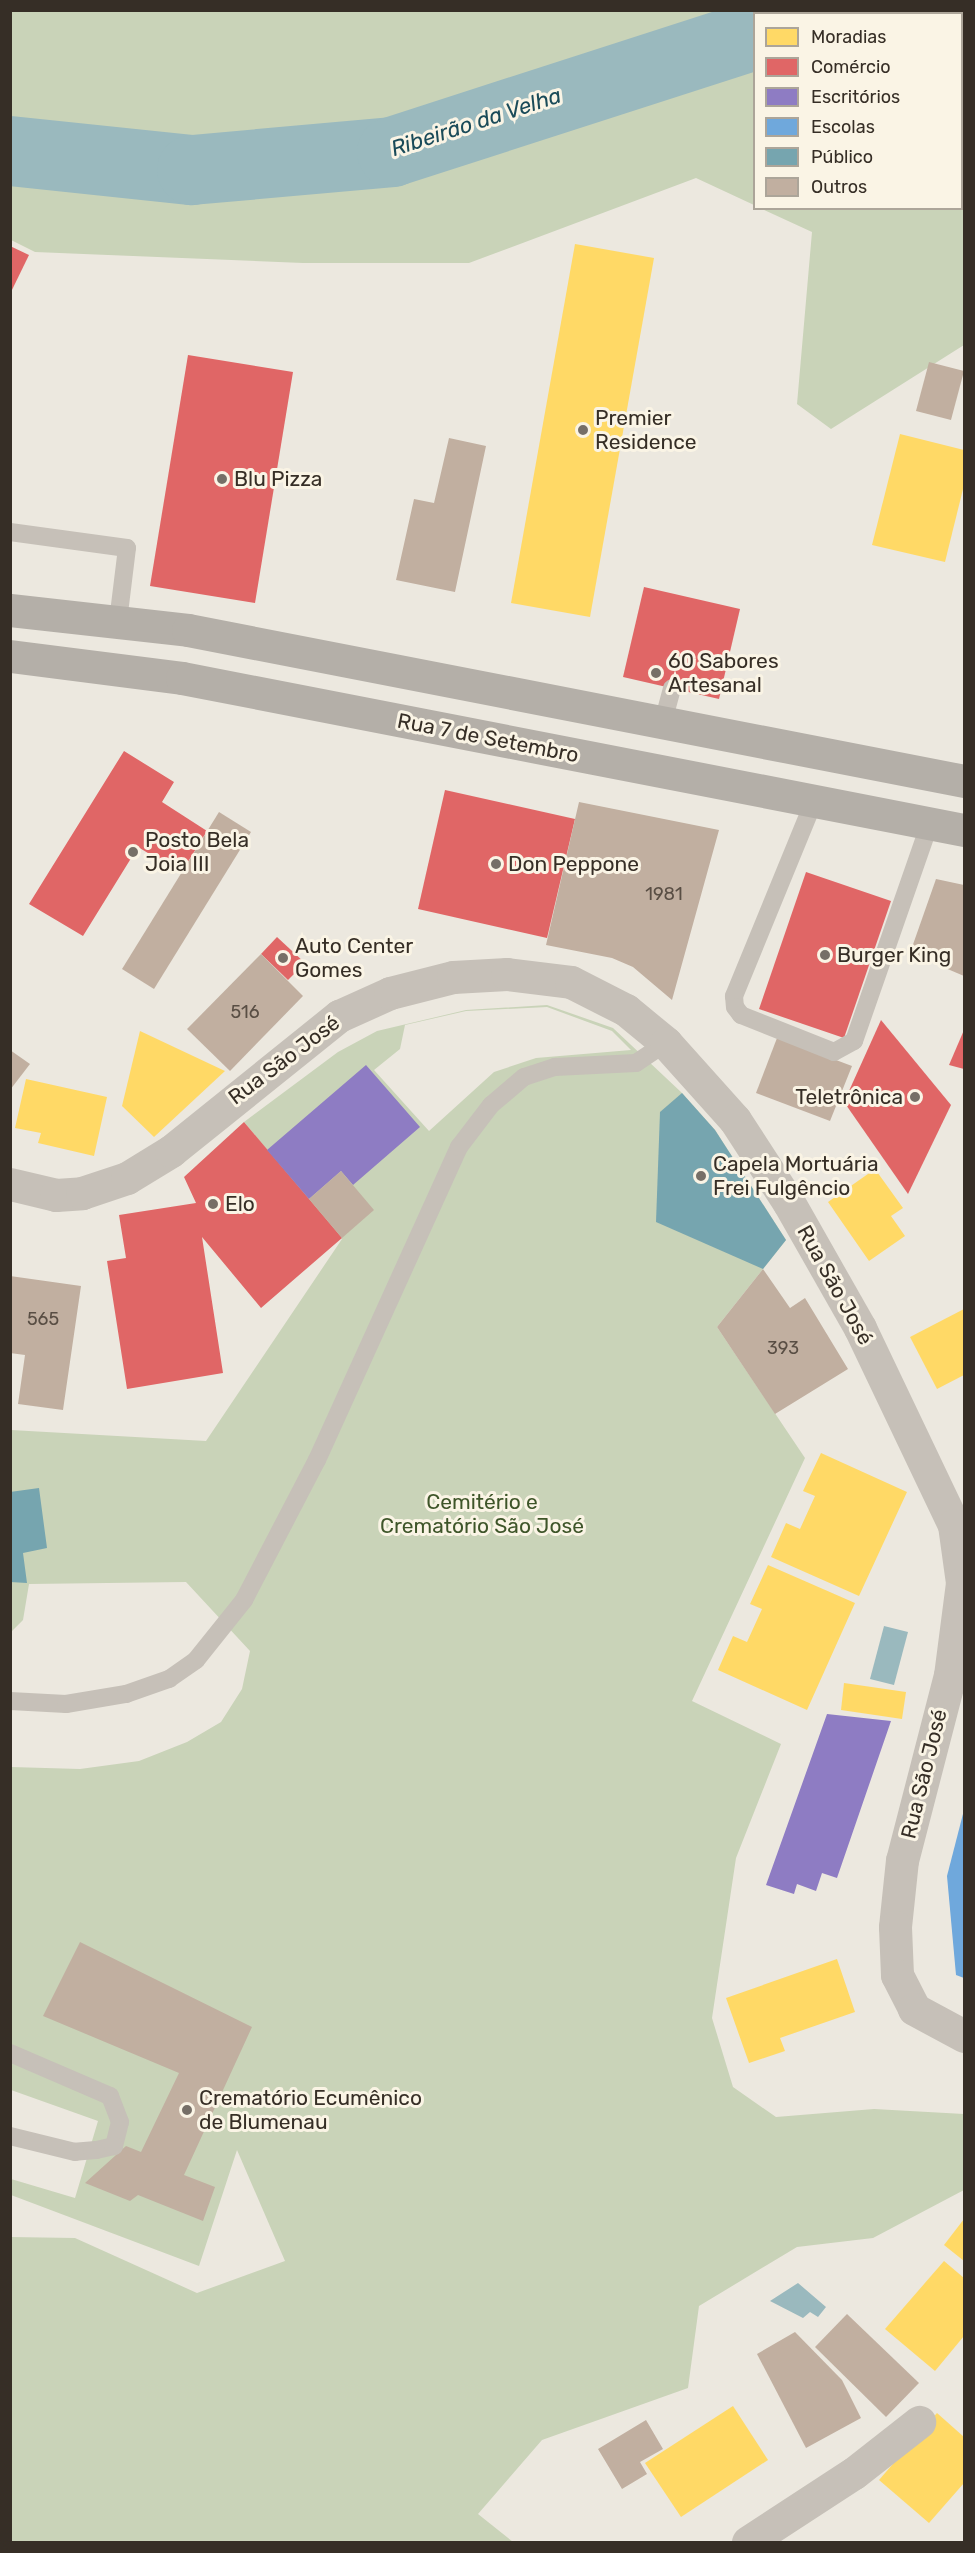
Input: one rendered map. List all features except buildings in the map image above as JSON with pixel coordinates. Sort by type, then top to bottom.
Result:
[{"type":"main road","points":[[10,610],[118,621],[663,722],[964,781]]},
{"type":"main road","name":"Rua 7 de Setembro","points":[[10,656],[182,678],[964,830]]},
{"type":"street","name":"Rua São José","points":[[10,1184],[56,1195],[82,1193],[127,1178],[171,1151],[339,1016],[390,993],[453,977],[507,974],[572,982],[626,1010],[666,1043],[735,1119],[789,1203],[865,1338],[954,1525],[962,1583],[950,1675],[902,1860],[895,1927],[897,1975],[914,2009],[964,2036]]},
{"type":"street","points":[[748,2542],[854,2473],[919,2422]]},
{"type":"lane","points":[[10,532],[127,548],[118,621]]},
{"type":"lane","points":[[663,722],[672,688]]},
{"type":"lane","points":[[814,801],[734,996],[735,1007],[741,1015],[834,1052],[854,1041],[930,823]]},
{"type":"lane","points":[[10,1701],[66,1704],[126,1694],[169,1679],[196,1660],[244,1600],[317,1460],[459,1147],[491,1105],[524,1077],[555,1067],[636,1063],[666,1043]]},
{"type":"lane","points":[[10,2053],[110,2096],[120,2122],[114,2146],[96,2150],[75,2152],[10,2136]]},
{"type":"green space","points":[[10,11],[964,11],[964,345],[831,429],[797,404],[812,232],[764,210],[963,210],[963,12],[753,12],[753,205],[696,178],[469,263],[303,263],[35,252],[11,240]]},
{"type":"green space","name":"Cemitério e Crematório São José","points":[[547,1005],[613,1028],[682,1093],[715,1130],[786,1240],[717,1327],[805,1458],[692,1701],[781,1744],[736,1858],[712,2018],[733,2087],[776,2117],[874,2109],[964,2114],[964,2190],[873,2238],[797,2247],[699,2306],[688,2388],[542,2440],[478,2514],[513,2542],[11,2542],[11,2237],[75,2238],[197,2293],[285,2261],[237,2150],[199,2266],[11,2195],[11,2179],[75,2198],[98,2121],[11,2090],[11,1767],[80,1769],[139,1761],[187,1742],[221,1722],[242,1689],[250,1651],[186,1582],[29,1584],[23,1620],[11,1632],[11,1430],[206,1441],[342,1239],[244,1122],[338,1052],[377,1031],[466,1010]],"holes":[[[547,1007],[612,1031],[631,1050],[536,1058],[494,1072],[429,1131],[374,1070],[400,1049],[405,1025],[466,1011]]]},
{"type":"water","points":[[884,1626],[908,1632],[894,1685],[870,1679]]},
{"type":"water","points":[[798,2283],[826,2307],[818,2317],[810,2312],[803,2318],[770,2301]]},
{"type":"waterway","name":"Ribeirão da Velha","points":[[10,151],[192,170],[392,152],[753,35]]},
{"type":"place","name":"Premier Residence","points":[[583,430]]},
{"type":"place","name":"Blu Pizza","points":[[222,479]]},
{"type":"place","name":"60 Sabores Artesanal","points":[[656,673]]},
{"type":"place","name":"Posto Bela Joia III","points":[[133,852]]},
{"type":"place","name":"Don Peppone","points":[[496,864]]},
{"type":"place","name":"Burger King","points":[[825,955]]},
{"type":"place","name":"Auto Center Gomes","points":[[283,958]]},
{"type":"place","name":"Teletrônica","points":[[915,1097]]},
{"type":"place","name":"Capela Mortuária Frei Fulgêncio","points":[[701,1176]]},
{"type":"place","name":"Elo","points":[[213,1204]]},
{"type":"place","name":"Crematório Ecumênico de Blumenau","points":[[187,2110]]}]
